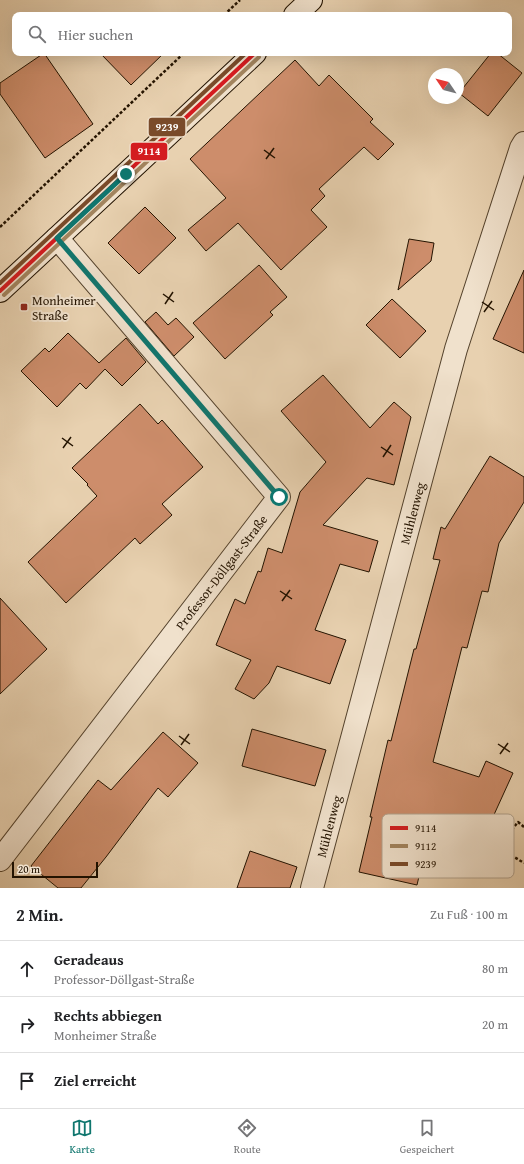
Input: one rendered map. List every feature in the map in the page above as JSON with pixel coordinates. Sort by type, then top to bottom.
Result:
[{"type":"street","points":[[298,12],[311,0]]},
{"type":"street","points":[[0,291],[252,56]]},
{"type":"street","name":"Mühlenweg","points":[[312,888],[456,349],[521,148],[524,143]]},
{"type":"street","name":"Professor-Döllgast-Straße","points":[[0,860],[279,497],[57,238]]},
{"type":"path","points":[[227,12],[240,0]]},
{"type":"path","points":[[0,227],[181,56]]},
{"type":"path","points":[[514,827],[518,822],[524,827]]},
{"type":"path","points":[[514,857],[524,863]]},
{"type":"building","points":[[40,56],[46,56],[93,124],[45,158],[0,94],[0,83]]},
{"type":"building","points":[[103,56],[161,56],[131,85]]},
{"type":"building","points":[[489,56],[501,56],[522,73],[488,116],[464,97],[464,87]]},
{"type":"building","points":[[295,60],[319,86],[329,75],[373,119],[370,122],[394,144],[378,160],[364,147],[319,189],[325,196],[311,210],[327,227],[281,270],[238,223],[206,251],[188,230],[226,198],[190,159]]},
{"type":"building","points":[[145,207],[176,238],[139,274],[108,243]]},
{"type":"building","points":[[409,239],[434,243],[431,261],[398,290]]},
{"type":"building","points":[[259,265],[287,297],[270,312],[273,315],[225,359],[193,323]]},
{"type":"building","points":[[524,270],[524,353],[493,339]]},
{"type":"building","points":[[392,299],[426,331],[400,358],[366,325]]},
{"type":"building","points":[[156,312],[168,325],[176,318],[194,337],[174,356],[145,322]]},
{"type":"building","points":[[68,333],[99,363],[126,338],[146,362],[122,386],[105,369],[86,389],[80,383],[57,407],[21,371],[45,348],[49,352]]},
{"type":"building","points":[[323,375],[370,428],[394,402],[411,417],[394,485],[367,478],[323,525],[378,541],[369,572],[340,564],[315,630],[346,640],[330,684],[277,666],[269,683],[254,699],[235,689],[251,660],[216,645],[235,599],[245,604],[258,571],[261,572],[268,548],[282,553],[300,492],[326,462],[281,411]]},
{"type":"building","points":[[140,404],[158,424],[162,420],[203,467],[162,504],[172,515],[140,544],[135,538],[66,603],[28,562],[97,496],[87,485],[88,484],[72,468]]},
{"type":"building","points":[[490,456],[524,477],[524,502],[499,543],[488,592],[482,591],[467,648],[462,647],[433,762],[479,777],[486,761],[513,773],[494,814],[382,814],[382,877],[359,872],[388,740],[391,741],[414,649],[416,649],[440,560],[433,559],[441,527],[445,529]]},
{"type":"building","points":[[0,598],[47,649],[0,694]]},
{"type":"building","points":[[252,729],[326,750],[315,786],[242,766]]},
{"type":"building","points":[[163,732],[198,763],[168,797],[158,788],[81,888],[58,888],[31,866],[98,780],[111,790]]},
{"type":"building","points":[[250,851],[297,867],[290,888],[237,888]]},
{"type":"building","points":[[386,878],[419,878],[417,885]]},
{"type":"transit line","name":"9239","points":[[0,283],[243,56]]},
{"type":"transit line","name":"9114","points":[[0,291],[252,56]]},
{"type":"transit line","name":"9112","points":[[4,295],[259,57]]},
{"type":"place","name":"Monheimer Straße","points":[[24,307]]},
{"type":"route","points":[[126,174],[57,238],[279,497]]}]
